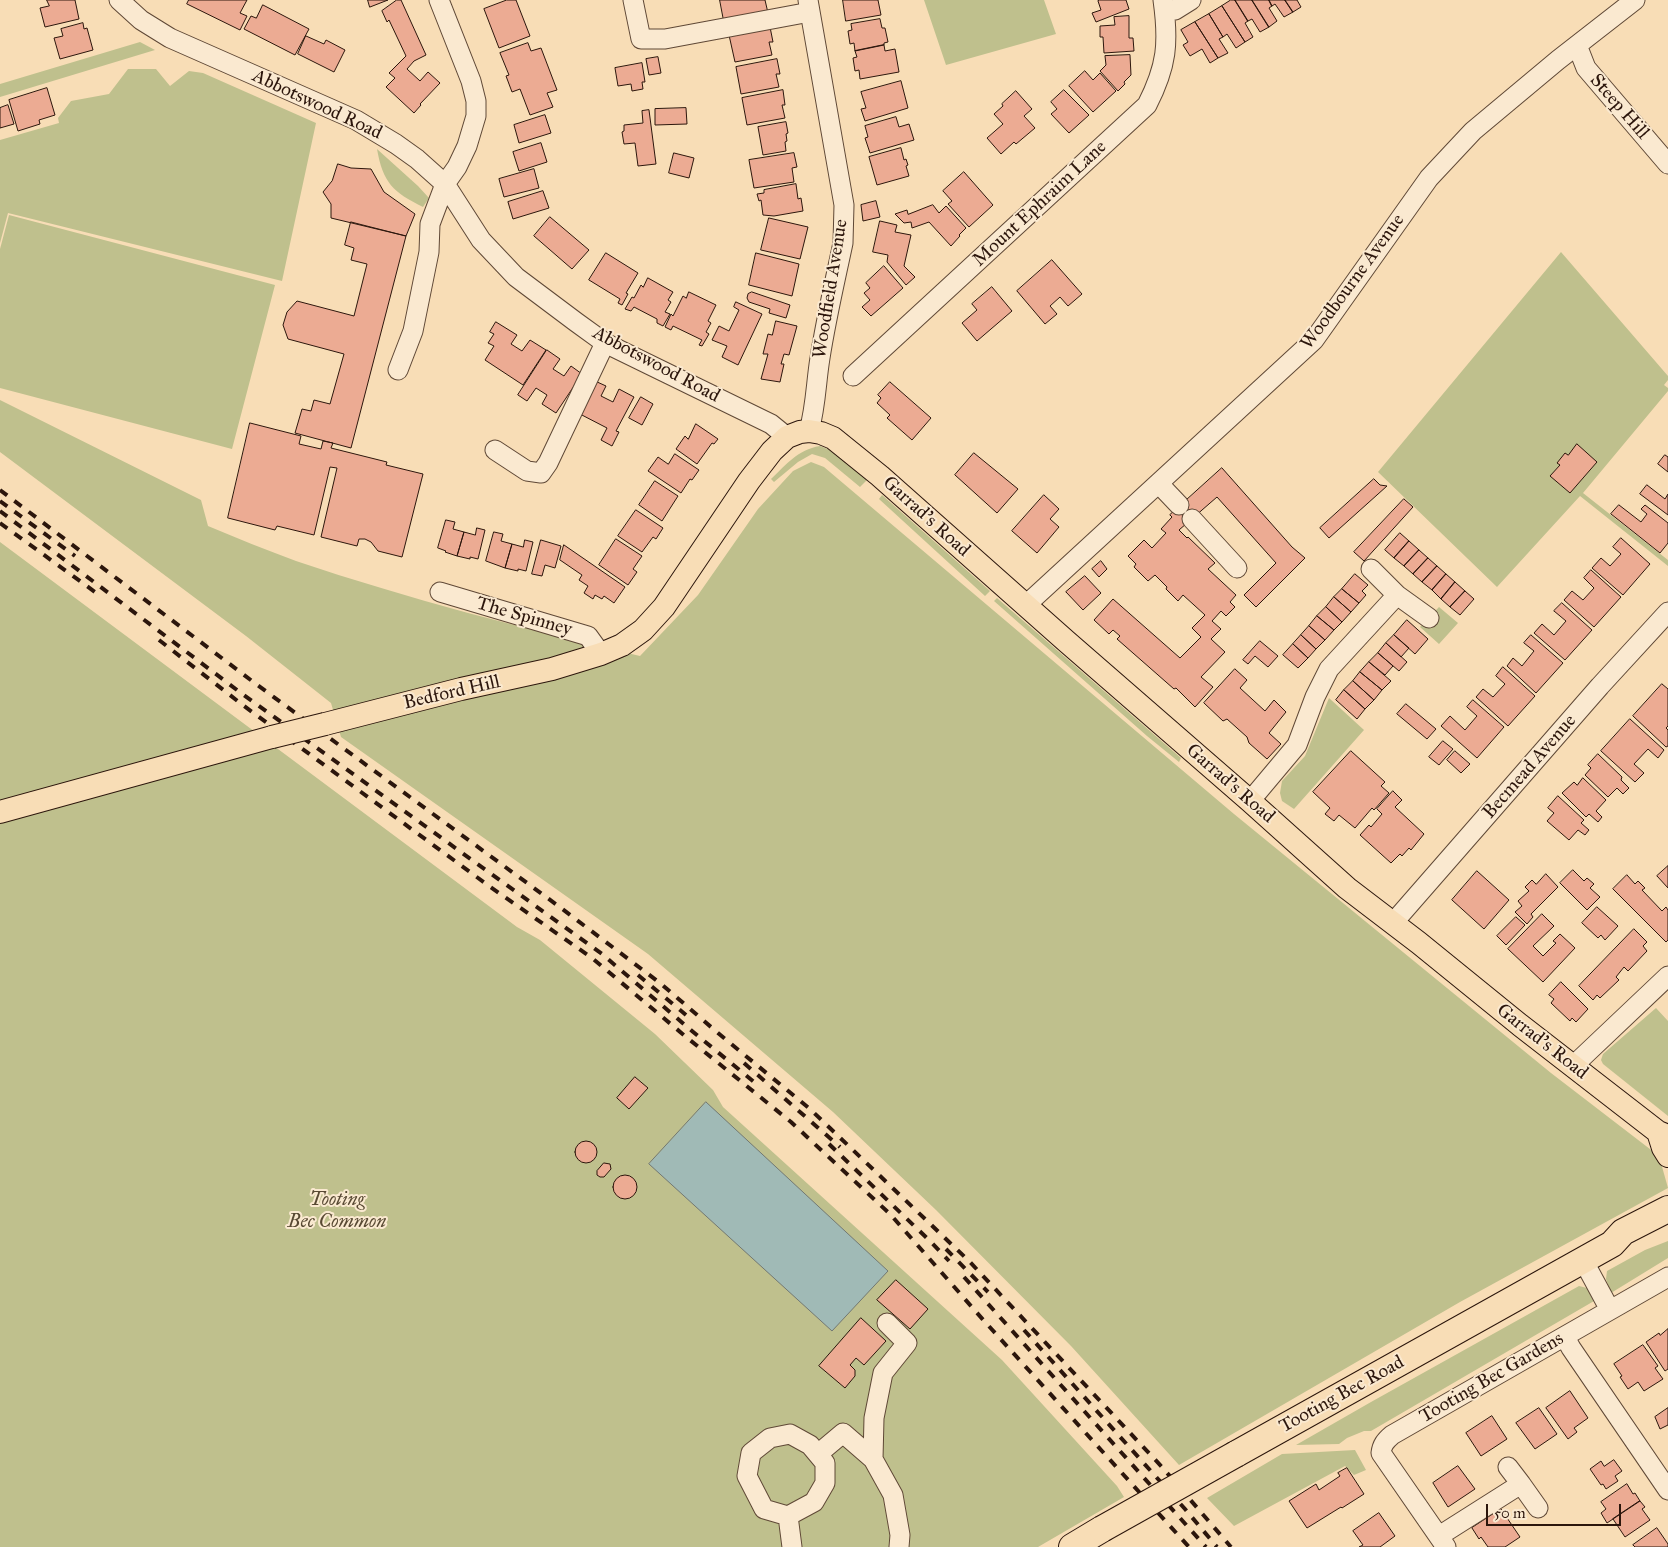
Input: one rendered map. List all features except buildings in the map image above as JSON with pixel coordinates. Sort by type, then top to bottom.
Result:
[{"type":"highway","name":"Tooting Bec Road","points":[[1072,1547],[1612,1244],[1623,1232],[1668,1209]]},
{"type":"highway","name":"Tooting Bec Road","points":[[1612,1244],[1627,1243],[1668,1227]]},
{"type":"main road","name":"Bedford Hill","points":[[0,812],[272,737],[460,689],[552,669],[601,654],[622,645],[643,630],[664,607],[772,450],[787,437],[809,430]]},
{"type":"main road","name":"Garrad's Road","points":[[809,430],[833,438],[880,476],[1347,888],[1573,1066],[1663,1134],[1663,1148],[1668,1156]]},
{"type":"street","name":"Abbotswood Road","points":[[119,0],[141,20],[170,38],[356,120],[396,144],[417,159],[445,184],[481,240],[516,278],[605,343],[771,424],[787,437]]},
{"type":"street","points":[[398,370],[413,331],[428,252],[430,224],[445,184],[457,167],[467,146],[476,116],[476,101],[468,74],[440,0]]},
{"type":"street","points":[[633,0],[642,39],[665,38],[809,6]]},
{"type":"street","points":[[1164,6],[1175,10],[1191,0]]},
{"type":"street","name":"Woodbourne Avenue","points":[[1026,605],[1314,340],[1429,178],[1455,149],[1490,115],[1635,0]]},
{"type":"street","name":"Woodfield Avenue","points":[[809,6],[844,205],[843,243],[819,359],[815,405],[809,430]]},
{"type":"street","name":"Mount Ephraim Lane","points":[[853,376],[1147,105],[1166,58],[1164,6]]},
{"type":"street","name":"Steep Hill","points":[[1577,46],[1586,68],[1668,164]]},
{"type":"street","points":[[496,450],[527,472],[541,473],[548,463],[605,343]]},
{"type":"street","points":[[1159,484],[1179,505]]},
{"type":"street","points":[[1192,520],[1237,568]]},
{"type":"street","points":[[1371,569],[1396,595],[1429,618]]},
{"type":"street","name":"The Spinney","points":[[440,592],[588,636],[601,654]]},
{"type":"street","points":[[1250,801],[1297,745],[1315,697],[1330,669],[1396,595]]},
{"type":"street","name":"Becmead Avenue","points":[[1393,923],[1600,686],[1668,612]]},
{"type":"street","points":[[1573,1066],[1668,976]]},
{"type":"street","points":[[1583,1260],[1610,1310]]},
{"type":"street","name":"Tooting Bec Gardens","points":[[1442,1542],[1381,1453],[1382,1446],[1392,1435],[1668,1277]]},
{"type":"street","points":[[873,1459],[874,1418],[882,1373],[907,1343],[887,1323]]},
{"type":"street","points":[[1565,1337],[1668,1490]]},
{"type":"street","points":[[818,1454],[843,1433],[873,1459],[894,1495],[900,1535],[899,1547]]},
{"type":"street","points":[[790,1434],[810,1445],[818,1454],[824,1463],[824,1483],[814,1502],[788,1516],[764,1509],[746,1476],[750,1453],[770,1438],[790,1434]]},
{"type":"street","points":[[1508,1466],[1538,1508]]},
{"type":"street","points":[[1442,1542],[1521,1484]]},
{"type":"street","points":[[788,1516],[792,1547]]},
{"type":"green space","points":[[924,0],[1044,0],[1056,34],[946,65]]},
{"type":"green space","points":[[140,42],[155,50],[0,97],[0,84]]},
{"type":"green space","points":[[128,69],[156,69],[170,86],[189,71],[203,73],[316,123],[282,281],[8,213],[0,243],[0,140],[59,123],[58,118],[71,101],[109,94]]},
{"type":"green space","points":[[377,149],[429,198],[423,207],[404,196],[391,185],[382,170]]},
{"type":"green space","points":[[9,215],[275,285],[232,449],[0,388],[0,249]]},
{"type":"green space","points":[[1561,252],[1668,376],[1668,380],[1664,385],[1668,388],[1668,391],[1583,493],[1668,560],[1668,566],[1580,496],[1497,587],[1378,472]]},
{"type":"green space","points":[[0,400],[201,500],[208,526],[252,544],[296,561],[424,601],[640,656],[698,595],[758,509],[793,471],[811,462],[824,467],[1234,814],[1551,1073],[1659,1156],[1668,1188],[1460,1302],[1179,1465],[1071,1346],[936,1210],[833,1112],[648,954],[341,737],[331,703],[246,636],[0,452]]},
{"type":"green space","points":[[820,446],[830,450],[868,479],[860,487],[825,458],[812,454],[798,462],[774,482],[771,479],[799,454]]},
{"type":"green space","points":[[882,495],[990,591],[985,596],[879,499]]},
{"type":"green space","name":"Tooting Bec Common","points":[[0,542],[517,927],[540,940],[655,1034],[713,1090],[723,1107],[1002,1360],[1117,1486],[1124,1497],[1038,1547],[0,1547]]},
{"type":"green space","points":[[997,598],[1181,758],[1179,762],[994,601]]},
{"type":"green space","points":[[1439,607],[1458,623],[1439,644],[1420,627]]},
{"type":"green space","points":[[1329,698],[1364,730],[1294,809],[1282,801],[1280,793],[1282,781],[1305,756]]},
{"type":"green space","points":[[1656,1008],[1668,1021],[1668,1116],[1603,1064],[1601,1060],[1603,1054]]},
{"type":"green space","points":[[1668,1241],[1668,1258],[1611,1293],[1606,1279],[1607,1271],[1645,1250]]},
{"type":"green space","points":[[1579,1286],[1587,1288],[1594,1301],[1371,1431],[1364,1431],[1347,1438],[1339,1444],[1296,1445],[1371,1402]]},
{"type":"green space","points":[[1355,1450],[1366,1470],[1354,1475],[1345,1466],[1234,1526],[1207,1498],[1282,1454]]},
{"type":"water","points":[[706,1102],[888,1271],[832,1331],[649,1164]]},
{"type":"railway","points":[[0,490],[256,684],[660,983],[810,1109],[969,1261],[1162,1467],[1231,1547]]},
{"type":"railway","points":[[0,501],[75,556]]},
{"type":"railway","points":[[0,511],[241,693],[602,954],[759,1086]]},
{"type":"railway","points":[[0,523],[95,592]]},
{"type":"railway","points":[[159,640],[244,706],[489,886],[592,958],[791,1122],[890,1214],[1189,1547]]},
{"type":"railway","points":[[638,975],[686,1015]]},
{"type":"railway","points":[[744,1063],[840,1147]]},
{"type":"railway","points":[[829,1144],[949,1261]]},
{"type":"railway","points":[[946,1249],[988,1292]]},
{"type":"railway","points":[[964,1277],[1206,1547]]},
{"type":"railway","points":[[1024,1330],[1217,1547]]}]
